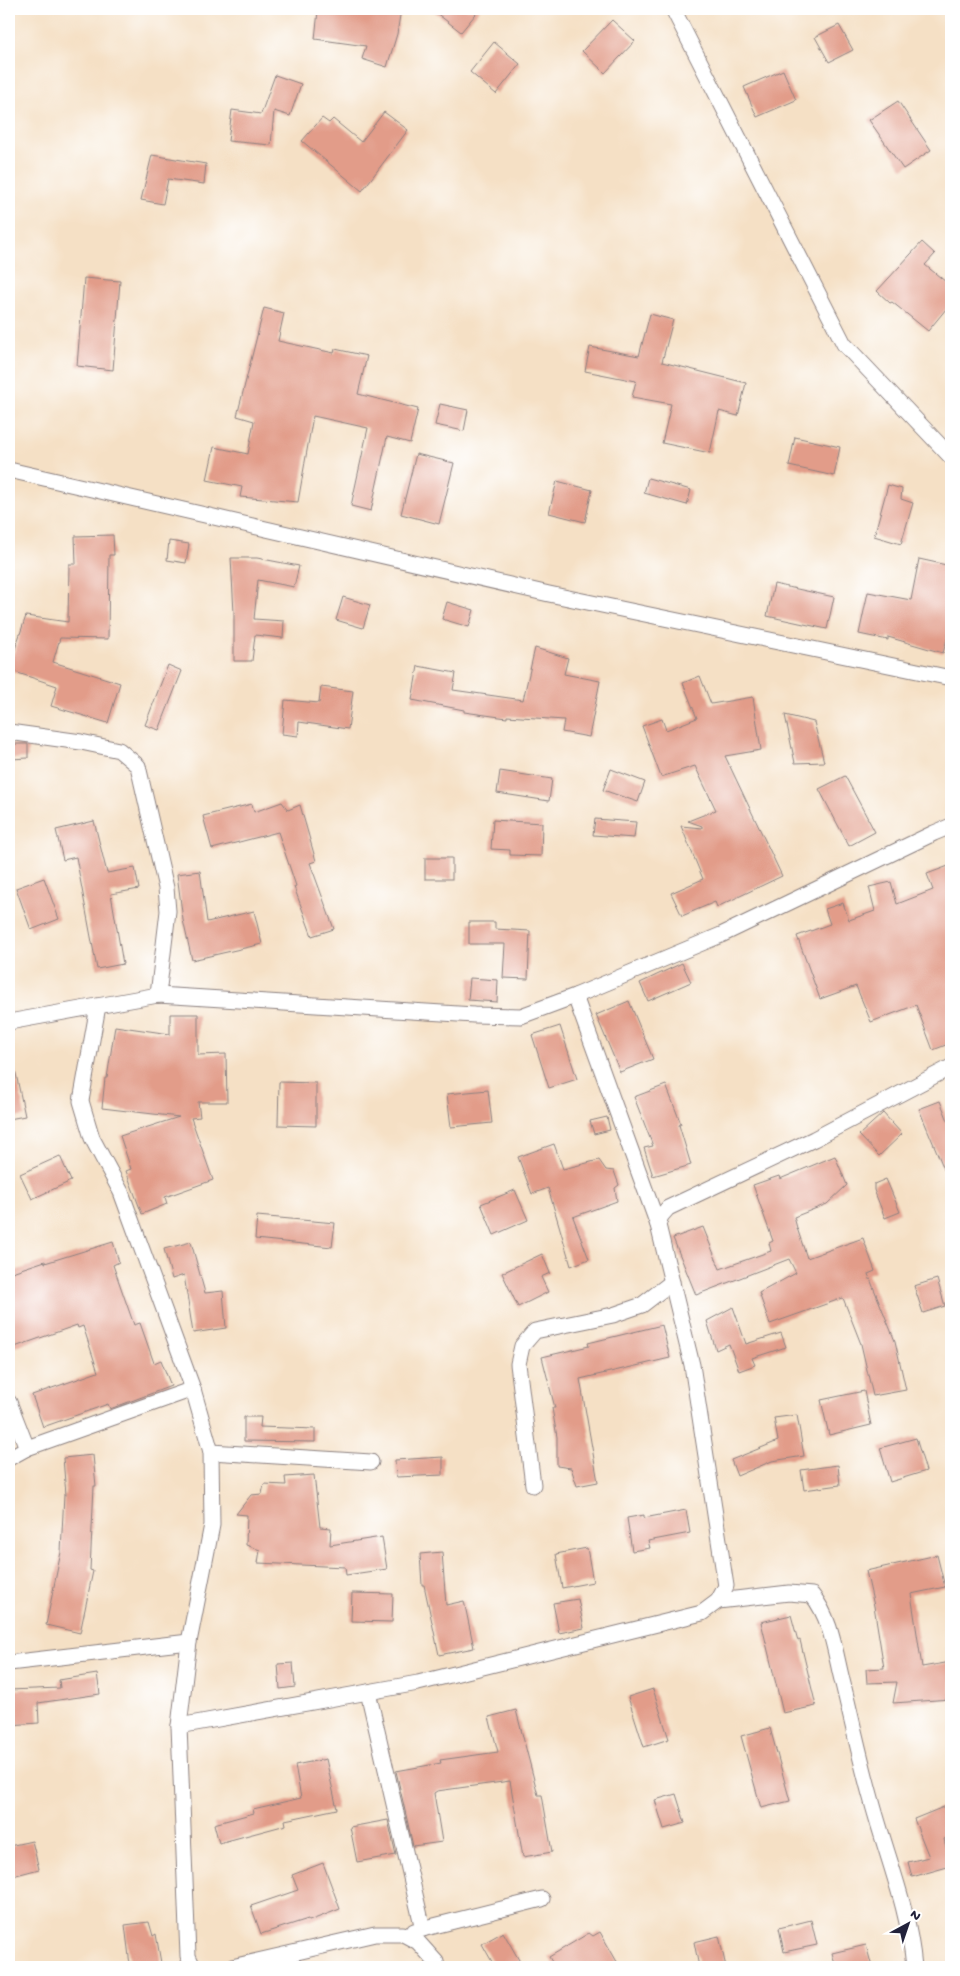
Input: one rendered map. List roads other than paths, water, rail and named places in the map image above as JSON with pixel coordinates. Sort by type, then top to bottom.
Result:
[{"type":"street","points":[[673,9],[844,344],[951,457]]},
{"type":"street","points":[[9,470],[549,594],[951,678]]},
{"type":"street","points":[[9,732],[81,742],[119,750],[138,766],[166,888],[168,911],[158,995]]},
{"type":"street","points":[[9,1022],[158,995],[474,1015],[521,1016],[721,936],[934,832],[951,826]]},
{"type":"street","points":[[179,1726],[418,1683],[702,1613],[718,1601],[726,1586],[692,1365],[658,1225],[575,996]]},
{"type":"street","points":[[98,1006],[81,1101],[92,1138],[121,1192],[193,1389],[211,1452],[212,1525],[189,1642],[179,1726],[188,1956],[193,1967]]},
{"type":"street","points":[[658,1225],[660,1216],[668,1208],[814,1139],[951,1067]]},
{"type":"street","points":[[533,1485],[518,1364],[522,1346],[535,1330],[613,1315],[642,1305],[672,1282]]},
{"type":"street","points":[[9,1458],[27,1448],[193,1389]]},
{"type":"street","points":[[9,1402],[27,1448]]},
{"type":"street","points":[[211,1452],[371,1462]]},
{"type":"street","points":[[718,1601],[789,1593],[812,1595],[820,1606],[833,1642],[871,1799],[902,1898],[912,1944],[914,1967]]},
{"type":"street","points":[[9,1663],[189,1642]]},
{"type":"street","points":[[368,1692],[423,1929]]},
{"type":"street","points":[[232,1967],[375,1934],[403,1934],[542,1899]]},
{"type":"street","points":[[403,1934],[418,1942],[436,1962],[437,1967]]}]
